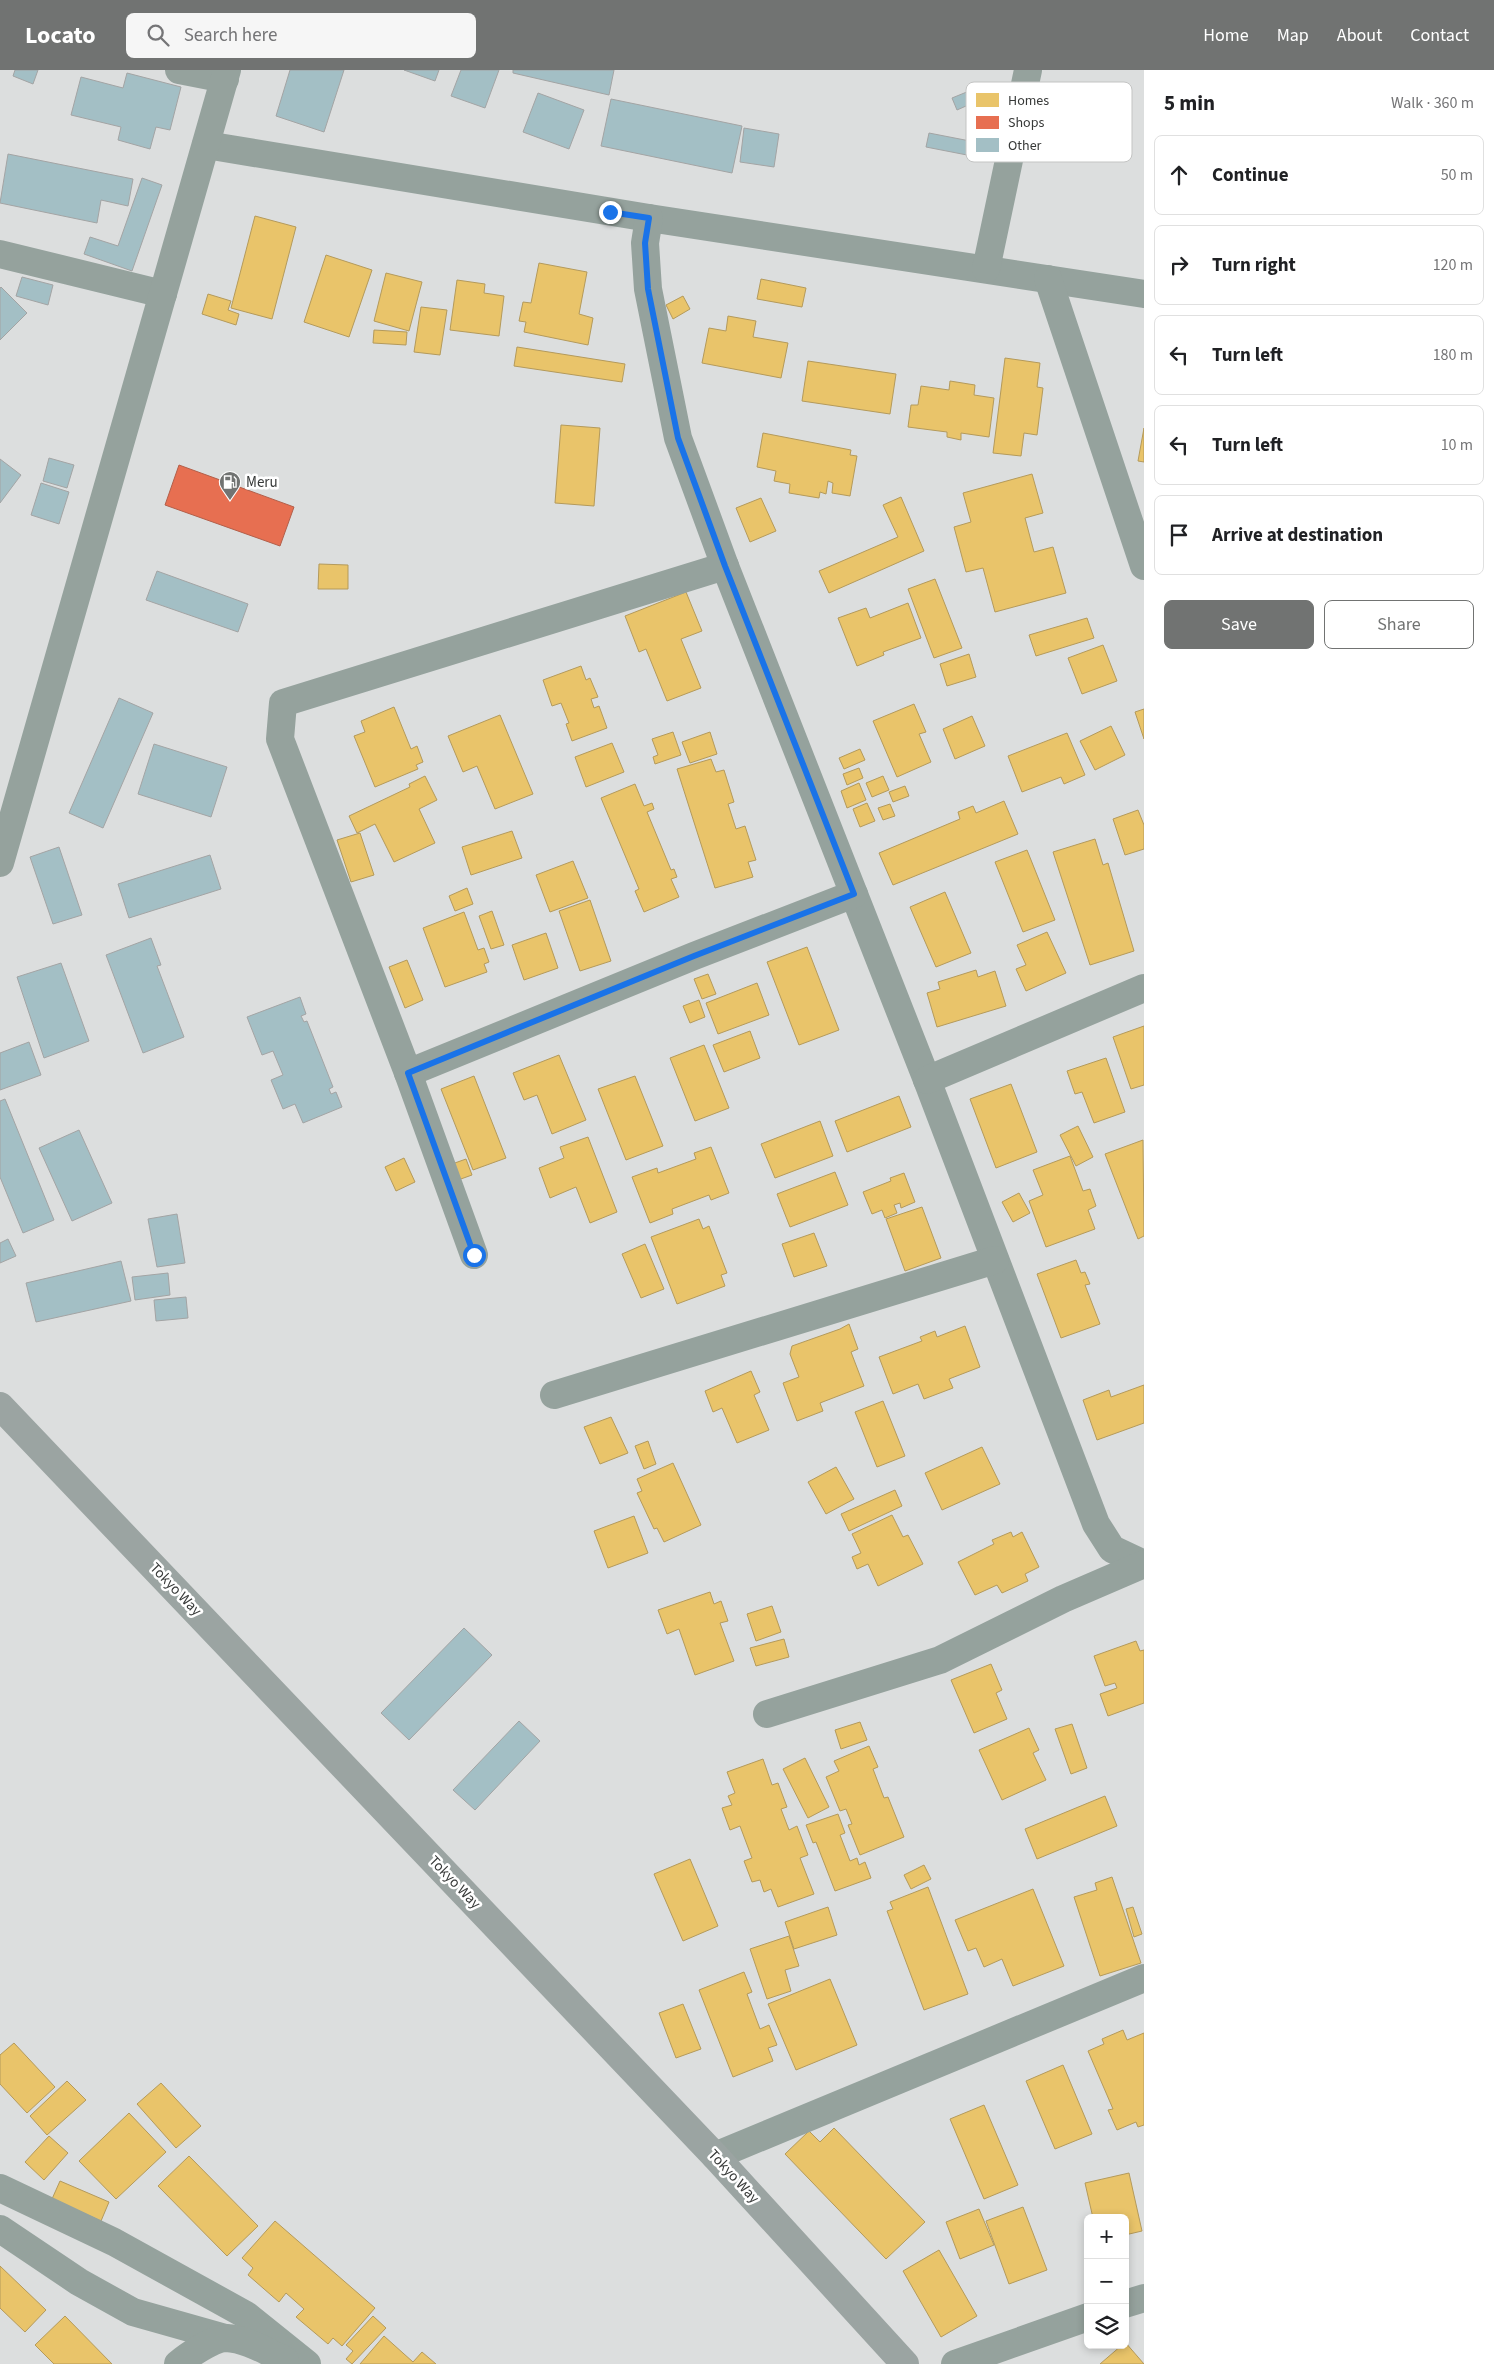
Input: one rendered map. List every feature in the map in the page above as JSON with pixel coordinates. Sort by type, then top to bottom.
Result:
[{"type":"main road","name":"Tokyo Way","points":[[0,1406],[716,2156],[905,2364]]},
{"type":"street","points":[[0,863],[5,825],[164,294],[226,74],[179,70]]},
{"type":"street","points":[[206,145],[649,218],[1144,294]]},
{"type":"street","points":[[986,269],[1009,162]]},
{"type":"street","points":[[649,218],[645,243],[648,289],[678,438],[725,566],[927,1080],[1096,1524],[1112,1549],[1144,1564]]},
{"type":"street","points":[[0,254],[164,294]]},
{"type":"street","points":[[1048,279],[1144,566]]},
{"type":"street","points":[[474,1255],[408,1073],[280,739],[282,704],[725,566]]},
{"type":"street","points":[[408,1073],[694,956],[854,894]]},
{"type":"street","points":[[927,1080],[1144,988]]},
{"type":"street","points":[[554,1395],[995,1260]]},
{"type":"street","points":[[767,1714],[940,1660],[1063,1598],[1144,1564]]},
{"type":"street","points":[[716,2156],[1144,1978]]},
{"type":"street","points":[[0,2188],[114,2242],[246,2315],[307,2364]]},
{"type":"street","points":[[0,2229],[79,2282],[133,2312],[254,2345],[292,2364]]},
{"type":"street","points":[[1129,2303],[1144,2298]]},
{"type":"street","points":[[955,2364],[1084,2318]]},
{"type":"street","points":[[178,2364],[188,2354],[225,2338]]},
{"type":"building: Homes","points":[[255,216],[296,227],[272,319],[231,308]]},
{"type":"building: Homes","points":[[326,255],[372,270],[349,337],[304,322]]},
{"type":"building: Homes","points":[[539,263],[587,272],[579,314],[593,318],[588,345],[524,332],[526,322],[519,321],[523,302],[531,303]]},
{"type":"building: Homes","points":[[386,273],[422,282],[409,331],[374,321]]},
{"type":"building: Homes","points":[[761,279],[806,288],[802,307],[757,299]]},
{"type":"building: Homes","points":[[457,280],[485,284],[484,293],[504,296],[499,336],[450,330]]},
{"type":"building: Homes","points":[[208,294],[231,301],[228,310],[239,314],[236,325],[202,314]]},
{"type":"building: Homes","points":[[683,296],[690,309],[673,319],[666,305]]},
{"type":"building: Homes","points":[[421,307],[447,310],[440,355],[414,352]]},
{"type":"building: Homes","points":[[728,316],[756,321],[753,337],[788,343],[781,378],[702,363],[709,328],[726,331]]},
{"type":"building: Homes","points":[[374,330],[407,332],[406,345],[373,343]]},
{"type":"building: Homes","points":[[517,347],[625,364],[622,382],[514,366]]},
{"type":"building: Homes","points":[[1005,358],[1040,363],[1037,387],[1043,388],[1037,435],[1024,433],[1021,456],[993,453]]},
{"type":"building: Homes","points":[[808,361],[896,374],[890,414],[802,401]]},
{"type":"building: Homes","points":[[950,381],[975,385],[974,395],[994,398],[989,437],[961,433],[961,440],[947,437],[947,432],[908,427],[911,405],[918,405],[921,386],[949,390]]},
{"type":"building: Homes","points":[[561,425],[600,428],[594,506],[555,503]]},
{"type":"building: Homes","points":[[1144,428],[1144,462],[1138,461]]},
{"type":"building: Homes","points":[[763,433],[851,450],[850,455],[857,456],[850,496],[832,493],[833,483],[828,481],[826,494],[820,492],[819,498],[789,493],[790,484],[774,481],[776,471],[757,467]]},
{"type":"building: Homes","points":[[1032,474],[1043,513],[1025,518],[1034,552],[1053,547],[1066,593],[995,612],[983,568],[966,572],[954,527],[971,522],[963,493]]},
{"type":"building: Homes","points":[[901,497],[924,551],[829,593],[819,571],[898,537],[883,505]]},
{"type":"building: Homes","points":[[761,498],[776,531],[750,542],[736,508]]},
{"type":"building: Homes","points":[[319,564],[348,565],[348,589],[318,589]]},
{"type":"building: Homes","points":[[935,579],[962,648],[934,658],[908,589]]},
{"type":"building: Homes","points":[[686,592],[702,631],[681,639],[701,688],[667,701],[646,649],[639,652],[625,616]]},
{"type":"building: Homes","points":[[908,603],[921,638],[883,652],[884,655],[857,666],[838,618],[866,608],[870,618]]},
{"type":"building: Homes","points":[[1087,618],[1094,638],[1036,656],[1029,635]]},
{"type":"building: Homes","points":[[1103,645],[1117,681],[1082,694],[1068,658]]},
{"type":"building: Homes","points":[[969,654],[976,677],[947,686],[940,664]]},
{"type":"building: Homes","points":[[581,666],[586,680],[590,678],[598,697],[591,699],[594,708],[599,706],[607,728],[572,741],[566,724],[569,723],[561,703],[552,706],[543,680]]},
{"type":"building: Homes","points":[[914,704],[926,732],[919,734],[931,762],[897,777],[873,721]]},
{"type":"building: Homes","points":[[394,707],[411,749],[417,746],[423,762],[416,765],[418,769],[375,787],[354,736],[365,732],[361,721]]},
{"type":"building: Homes","points":[[1144,709],[1144,739],[1135,712]]},
{"type":"building: Homes","points":[[500,715],[533,794],[495,809],[477,766],[463,772],[448,736]]},
{"type":"building: Homes","points":[[972,716],[985,746],[955,759],[943,729]]},
{"type":"building: Homes","points":[[1111,726],[1125,755],[1095,770],[1080,741]]},
{"type":"building: Homes","points":[[673,732],[681,755],[655,764],[653,757],[658,755],[652,739]]},
{"type":"building: Homes","points":[[710,732],[717,754],[690,763],[682,742]]},
{"type":"building: Homes","points":[[1067,733],[1085,775],[1064,784],[1061,777],[1022,792],[1008,756]]},
{"type":"building: Homes","points":[[612,743],[624,772],[586,787],[575,757]]},
{"type":"building: Homes","points":[[860,749],[865,760],[844,769],[839,758]]},
{"type":"building: Homes","points":[[711,759],[716,772],[724,770],[734,802],[728,804],[736,829],[745,826],[756,860],[748,862],[753,877],[715,888],[677,769]]},
{"type":"building: Homes","points":[[859,768],[863,778],[847,785],[843,774]]},
{"type":"building: Homes","points":[[425,776],[437,800],[419,809],[435,843],[394,862],[375,824],[357,833],[349,816],[410,787],[409,784]]},
{"type":"building: Homes","points":[[883,776],[889,790],[872,797],[866,783]]},
{"type":"building: Homes","points":[[859,783],[866,800],[847,808],[841,791]]},
{"type":"building: Homes","points":[[635,784],[644,806],[652,803],[654,809],[647,812],[671,870],[674,869],[677,877],[671,879],[679,897],[644,912],[635,891],[639,889],[601,798]]},
{"type":"building: Homes","points":[[905,786],[909,796],[893,802],[889,792]]},
{"type":"building: Homes","points":[[1004,801],[1018,834],[893,885],[879,853],[960,819],[958,812],[973,806],[976,813]]},
{"type":"building: Homes","points":[[867,803],[875,821],[860,827],[853,809]]},
{"type":"building: Homes","points":[[890,804],[895,816],[883,820],[878,808]]},
{"type":"building: Homes","points":[[1138,810],[1144,825],[1144,849],[1125,855],[1113,819]]},
{"type":"building: Homes","points":[[512,831],[522,858],[471,875],[462,847]]},
{"type":"building: Homes","points":[[360,833],[374,875],[351,882],[337,840]]},
{"type":"building: Homes","points":[[1095,839],[1103,865],[1108,863],[1134,951],[1090,965],[1053,852]]},
{"type":"building: Homes","points":[[1027,850],[1055,920],[1023,932],[995,862]]},
{"type":"building: Homes","points":[[573,861],[588,898],[550,912],[536,875]]},
{"type":"building: Homes","points":[[467,888],[473,904],[455,911],[449,896]]},
{"type":"building: Homes","points":[[945,892],[971,953],[936,967],[910,907]]},
{"type":"building: Homes","points":[[590,900],[611,961],[580,971],[559,911]]},
{"type":"building: Homes","points":[[492,911],[504,945],[491,949],[479,916]]},
{"type":"building: Homes","points":[[464,912],[478,950],[484,948],[489,962],[484,964],[487,972],[445,987],[423,928]]},
{"type":"building: Homes","points":[[1047,932],[1066,973],[1026,991],[1016,969],[1026,965],[1017,945]]},
{"type":"building: Homes","points":[[546,933],[558,968],[524,980],[512,945]]},
{"type":"building: Homes","points":[[807,947],[839,1030],[799,1045],[767,962]]},
{"type":"building: Homes","points":[[407,960],[423,1000],[405,1008],[389,967]]},
{"type":"building: Homes","points":[[976,970],[978,977],[995,971],[1006,1006],[937,1027],[927,993],[940,989],[938,982]]},
{"type":"building: Homes","points":[[708,974],[716,994],[702,999],[694,979]]},
{"type":"building: Homes","points":[[757,983],[769,1015],[718,1034],[706,1003]]},
{"type":"building: Homes","points":[[699,1000],[705,1017],[690,1023],[683,1006]]},
{"type":"building: Homes","points":[[1144,1026],[1144,1085],[1131,1089],[1113,1037]]},
{"type":"building: Homes","points":[[750,1031],[760,1058],[724,1072],[713,1045]]},
{"type":"building: Homes","points":[[704,1045],[729,1108],[695,1121],[670,1058]]},
{"type":"building: Homes","points":[[559,1055],[586,1120],[552,1134],[537,1095],[524,1100],[513,1073]]},
{"type":"building: Homes","points":[[1106,1058],[1125,1112],[1094,1123],[1082,1092],[1075,1094],[1067,1071]]},
{"type":"building: Homes","points":[[474,1076],[506,1158],[473,1170],[441,1089]]},
{"type":"building: Homes","points":[[635,1076],[663,1146],[626,1160],[598,1089]]},
{"type":"building: Homes","points":[[1011,1084],[1037,1152],[996,1168],[970,1099]]},
{"type":"building: Homes","points":[[899,1096],[911,1127],[847,1152],[835,1121]]},
{"type":"building: Homes","points":[[820,1121],[833,1156],[775,1178],[761,1144]]},
{"type":"building: Homes","points":[[1078,1126],[1093,1157],[1076,1166],[1060,1135]]},
{"type":"building: Homes","points":[[588,1137],[617,1212],[590,1223],[576,1187],[550,1198],[539,1168],[564,1158],[560,1147]]},
{"type":"building: Homes","points":[[1143,1140],[1144,1236],[1138,1239],[1105,1154]]},
{"type":"building: Homes","points":[[711,1147],[729,1193],[711,1200],[709,1195],[672,1209],[673,1214],[650,1223],[632,1177],[657,1168],[658,1173],[696,1159],[694,1153]]},
{"type":"building: Homes","points":[[1070,1156],[1083,1191],[1090,1189],[1096,1206],[1088,1210],[1095,1229],[1046,1247],[1029,1201],[1043,1195],[1033,1170]]},
{"type":"building: Homes","points":[[404,1158],[415,1182],[396,1191],[385,1167]]},
{"type":"building: Homes","points":[[466,1159],[472,1175],[458,1180],[452,1164]]},
{"type":"building: Homes","points":[[835,1172],[848,1205],[790,1227],[777,1194]]},
{"type":"building: Homes","points":[[904,1173],[915,1202],[901,1208],[900,1203],[894,1205],[897,1213],[885,1218],[882,1210],[872,1214],[863,1192],[891,1181],[890,1178]]},
{"type":"building: Homes","points":[[1019,1193],[1030,1213],[1013,1222],[1002,1202]]},
{"type":"building: Homes","points":[[922,1207],[941,1258],[905,1271],[886,1219]]},
{"type":"building: Homes","points":[[699,1219],[703,1229],[709,1226],[727,1273],[721,1275],[725,1286],[677,1304],[651,1237]]},
{"type":"building: Homes","points":[[814,1233],[827,1266],[794,1277],[782,1244]]},
{"type":"building: Homes","points":[[645,1244],[664,1289],[641,1298],[622,1254]]},
{"type":"building: Homes","points":[[1076,1260],[1081,1273],[1085,1272],[1090,1284],[1085,1285],[1100,1324],[1061,1338],[1037,1274]]},
{"type":"building: Homes","points":[[849,1324],[858,1349],[851,1352],[864,1386],[820,1403],[823,1411],[797,1421],[783,1383],[799,1377],[790,1354],[792,1346]]},
{"type":"building: Homes","points":[[965,1326],[980,1367],[949,1379],[953,1388],[924,1399],[918,1384],[893,1394],[879,1357],[922,1341],[920,1337],[935,1331],[937,1337]]},
{"type":"building: Homes","points":[[751,1371],[760,1392],[754,1395],[769,1430],[737,1443],[722,1408],[713,1412],[705,1391]]},
{"type":"building: Homes","points":[[1144,1385],[1144,1423],[1097,1440],[1083,1400],[1109,1390],[1111,1397]]},
{"type":"building: Homes","points":[[883,1401],[905,1456],[877,1467],[855,1412]]},
{"type":"building: Homes","points":[[611,1417],[628,1453],[600,1464],[584,1427]]},
{"type":"building: Homes","points":[[648,1441],[656,1464],[644,1469],[635,1446]]},
{"type":"building: Homes","points":[[982,1447],[1000,1484],[942,1510],[925,1473]]},
{"type":"building: Homes","points":[[673,1463],[701,1525],[664,1542],[657,1528],[654,1529],[637,1493],[642,1491],[637,1479]]},
{"type":"building: Homes","points":[[836,1467],[854,1499],[826,1514],[808,1482]]},
{"type":"building: Homes","points":[[895,1490],[902,1506],[849,1531],[841,1514]]},
{"type":"building: Homes","points":[[892,1515],[903,1537],[908,1535],[923,1564],[878,1586],[868,1564],[857,1569],[852,1557],[861,1553],[852,1534]]},
{"type":"building: Homes","points":[[634,1516],[648,1553],[608,1568],[594,1531]]},
{"type":"building: Homes","points":[[1011,1532],[1013,1537],[1022,1532],[1039,1567],[1025,1574],[1028,1581],[1002,1593],[997,1585],[975,1595],[958,1562],[994,1544],[992,1540]]},
{"type":"building: Homes","points":[[710,1592],[714,1604],[721,1601],[728,1621],[720,1623],[734,1661],[695,1675],[679,1629],[667,1634],[658,1610]]},
{"type":"building: Homes","points":[[772,1606],[781,1632],[756,1641],[747,1614]]},
{"type":"building: Homes","points":[[784,1639],[789,1657],[756,1666],[750,1648]]},
{"type":"building: Homes","points":[[1136,1641],[1140,1651],[1144,1650],[1144,1703],[1108,1716],[1100,1694],[1117,1688],[1115,1683],[1105,1686],[1094,1656]]},
{"type":"building: Homes","points":[[991,1664],[1002,1690],[996,1693],[1007,1719],[974,1733],[951,1680]]},
{"type":"building: Homes","points":[[860,1722],[867,1740],[841,1749],[835,1730]]},
{"type":"building: Homes","points":[[1072,1724],[1087,1768],[1071,1774],[1055,1729]]},
{"type":"building: Homes","points":[[1029,1728],[1039,1750],[1033,1753],[1046,1780],[1002,1800],[979,1750]]},
{"type":"building: Homes","points":[[869,1746],[878,1767],[873,1769],[884,1798],[888,1797],[904,1837],[860,1855],[848,1825],[852,1824],[846,1809],[840,1811],[826,1777],[839,1771],[834,1761]]},
{"type":"building: Homes","points":[[805,1758],[829,1807],[808,1818],[783,1769]]},
{"type":"building: Homes","points":[[763,1759],[772,1785],[778,1783],[787,1807],[781,1809],[789,1830],[797,1826],[808,1855],[800,1858],[814,1894],[778,1907],[771,1889],[764,1892],[760,1880],[752,1882],[744,1861],[752,1858],[740,1826],[730,1830],[722,1808],[732,1805],[728,1796],[735,1793],[727,1772]]},
{"type":"building: Homes","points":[[1105,1796],[1117,1826],[1037,1859],[1025,1829]]},
{"type":"building: Homes","points":[[838,1814],[845,1833],[840,1835],[850,1861],[857,1858],[859,1865],[865,1862],[871,1878],[835,1891],[816,1842],[813,1843],[806,1825]]},
{"type":"building: Homes","points":[[690,1859],[718,1926],[683,1941],[654,1874]]},
{"type":"building: Homes","points":[[924,1865],[931,1879],[911,1889],[904,1875]]},
{"type":"building: Homes","points":[[1112,1877],[1141,1963],[1100,1976],[1074,1897],[1097,1890],[1095,1883]]},
{"type":"building: Homes","points":[[928,1887],[968,1994],[924,2010],[887,1911],[893,1909],[890,1902]]},
{"type":"building: Homes","points":[[1033,1889],[1064,1966],[1013,1986],[1002,1959],[984,1967],[976,1948],[968,1951],[955,1920]]},
{"type":"building: Homes","points":[[828,1907],[837,1935],[794,1949],[785,1922]]},
{"type":"building: Homes","points":[[1133,1907],[1142,1934],[1134,1937],[1126,1909]]},
{"type":"building: Homes","points":[[789,1936],[799,1966],[785,1970],[791,1991],[767,1999],[750,1949]]},
{"type":"building: Homes","points":[[744,1972],[752,1992],[747,1994],[760,2029],[769,2025],[777,2045],[768,2048],[773,2061],[733,2077],[699,1990]]},
{"type":"building: Homes","points":[[830,1979],[857,2045],[796,2070],[768,2004]]},
{"type":"building: Homes","points":[[683,2004],[701,2049],[676,2058],[659,2013]]},
{"type":"building: Homes","points":[[1123,2030],[1127,2040],[1144,2033],[1144,2125],[1138,2127],[1136,2122],[1117,2130],[1108,2110],[1113,2109],[1088,2051],[1104,2044],[1102,2039]]},
{"type":"building: Homes","points":[[14,2043],[55,2087],[27,2113],[0,2084],[0,2055]]},
{"type":"building: Homes","points":[[1063,2065],[1092,2134],[1055,2149],[1026,2081]]},
{"type":"building: Homes","points":[[67,2081],[86,2100],[47,2135],[30,2116]]},
{"type":"building: Homes","points":[[161,2083],[201,2126],[176,2148],[137,2104]]},
{"type":"building: Homes","points":[[984,2105],[1018,2185],[984,2199],[950,2119]]},
{"type":"building: Homes","points":[[129,2113],[166,2152],[116,2199],[79,2161]]},
{"type":"building: Homes","points":[[834,2128],[925,2222],[886,2259],[785,2154],[809,2131],[820,2142]]},
{"type":"building: Homes","points":[[49,2136],[68,2153],[44,2180],[25,2162]]},
{"type":"building: Homes","points":[[189,2156],[258,2226],[227,2256],[158,2186]]},
{"type":"building: Homes","points":[[1129,2173],[1142,2231],[1129,2234],[1129,2214],[1092,2214],[1085,2183]]},
{"type":"building: Homes","points":[[60,2181],[109,2202],[101,2221],[52,2199]]},
{"type":"building: Homes","points":[[1023,2207],[1047,2270],[1009,2284],[986,2221]]},
{"type":"building: Homes","points":[[979,2209],[994,2245],[960,2259],[946,2222]]},
{"type":"building: Homes","points":[[275,2221],[375,2308],[342,2346],[333,2338],[328,2344],[296,2317],[304,2309],[286,2293],[279,2302],[248,2275],[253,2268],[242,2258]]},
{"type":"building: Homes","points":[[939,2250],[977,2316],[941,2337],[903,2271]]},
{"type":"building: Homes","points":[[0,2266],[46,2310],[25,2332],[0,2308]]},
{"type":"building: Homes","points":[[65,2316],[112,2364],[54,2364],[35,2345]]},
{"type":"building: Homes","points":[[373,2316],[386,2328],[352,2364],[346,2359],[353,2351],[346,2345]]},
{"type":"building: Homes","points":[[384,2336],[413,2362],[422,2352],[436,2364],[360,2364]]},
{"type":"building: Homes","points":[[1129,2347],[1144,2364],[1100,2364],[1117,2349],[1129,2349]]},
{"type":"building: Shops","points":[[179,465],[294,507],[280,546],[165,505]]},
{"type":"building: Other","points":[[15,70],[38,70],[33,84],[13,76]]},
{"type":"building: Other","points":[[290,70],[344,70],[324,132],[276,116]]},
{"type":"building: Other","points":[[404,70],[439,70],[435,81]]},
{"type":"building: Other","points":[[461,70],[499,70],[485,108],[451,96]]},
{"type":"building: Other","points":[[513,70],[614,70],[609,95],[513,73]]},
{"type":"building: Other","points":[[127,73],[181,87],[170,130],[156,127],[150,149],[118,140],[121,127],[71,115],[81,77],[123,88]]},
{"type":"building: Other","points":[[966,92],[966,106],[957,110],[952,98]]},
{"type":"building: Other","points":[[538,93],[584,110],[569,149],[523,132]]},
{"type":"building: Other","points":[[611,99],[742,126],[732,173],[601,146]]},
{"type":"building: Other","points":[[744,128],[779,134],[774,167],[740,162]]},
{"type":"building: Other","points":[[929,133],[966,140],[966,155],[926,147]]},
{"type":"building: Other","points":[[8,154],[133,179],[128,206],[101,200],[97,223],[0,203]]},
{"type":"building: Other","points":[[142,178],[162,185],[132,271],[84,254],[90,237],[118,246]]},
{"type":"building: Other","points":[[22,277],[53,285],[48,305],[16,296]]},
{"type":"building: Other","points":[[0,288],[27,313],[0,340]]},
{"type":"building: Other","points":[[49,458],[74,465],[67,488],[43,481]]},
{"type":"building: Other","points":[[0,459],[21,475],[0,503]]},
{"type":"building: Other","points":[[41,483],[69,492],[59,524],[31,515]]},
{"type":"building: Other","points":[[157,571],[248,604],[238,632],[146,600]]},
{"type":"building: Other","points":[[119,698],[153,713],[103,828],[69,813]]},
{"type":"building: Other","points":[[154,744],[227,767],[211,817],[138,794]]},
{"type":"building: Other","points":[[59,847],[82,915],[53,924],[30,857]]},
{"type":"building: Other","points":[[210,855],[221,889],[129,918],[118,884]]},
{"type":"building: Other","points":[[151,938],[161,965],[157,966],[184,1037],[143,1053],[106,955]]},
{"type":"building: Other","points":[[61,963],[89,1041],[44,1058],[17,977]]},
{"type":"building: Other","points":[[300,997],[306,1014],[301,1016],[304,1022],[307,1021],[333,1087],[329,1089],[331,1094],[336,1092],[342,1107],[303,1123],[295,1104],[283,1109],[271,1080],[283,1075],[273,1051],[262,1055],[247,1017]]},
{"type":"building: Other","points":[[29,1042],[41,1075],[0,1090],[0,1053]]},
{"type":"building: Other","points":[[5,1099],[54,1220],[23,1233],[0,1177],[0,1101]]},
{"type":"building: Other","points":[[79,1130],[112,1203],[72,1221],[39,1148]]},
{"type":"building: Other","points":[[177,1214],[185,1263],[157,1267],[148,1219]]},
{"type":"building: Other","points":[[8,1239],[16,1256],[0,1263],[0,1243]]},
{"type":"building: Other","points":[[121,1261],[131,1301],[36,1322],[26,1283]]},
{"type":"building: Other","points":[[168,1273],[170,1295],[135,1300],[132,1277]]},
{"type":"building: Other","points":[[186,1297],[188,1318],[156,1321],[154,1300]]},
{"type":"building: Other","points":[[464,1628],[492,1655],[409,1740],[381,1713]]},
{"type":"building: Other","points":[[519,1721],[540,1741],[475,1810],[453,1790]]},
{"type":"place","name":"Meru","points":[[230,501]]},
{"type":"route","points":[[474,1255],[408,1073],[694,956],[854,894],[725,566],[678,438],[648,289],[645,243],[649,218],[610,212]]}]
